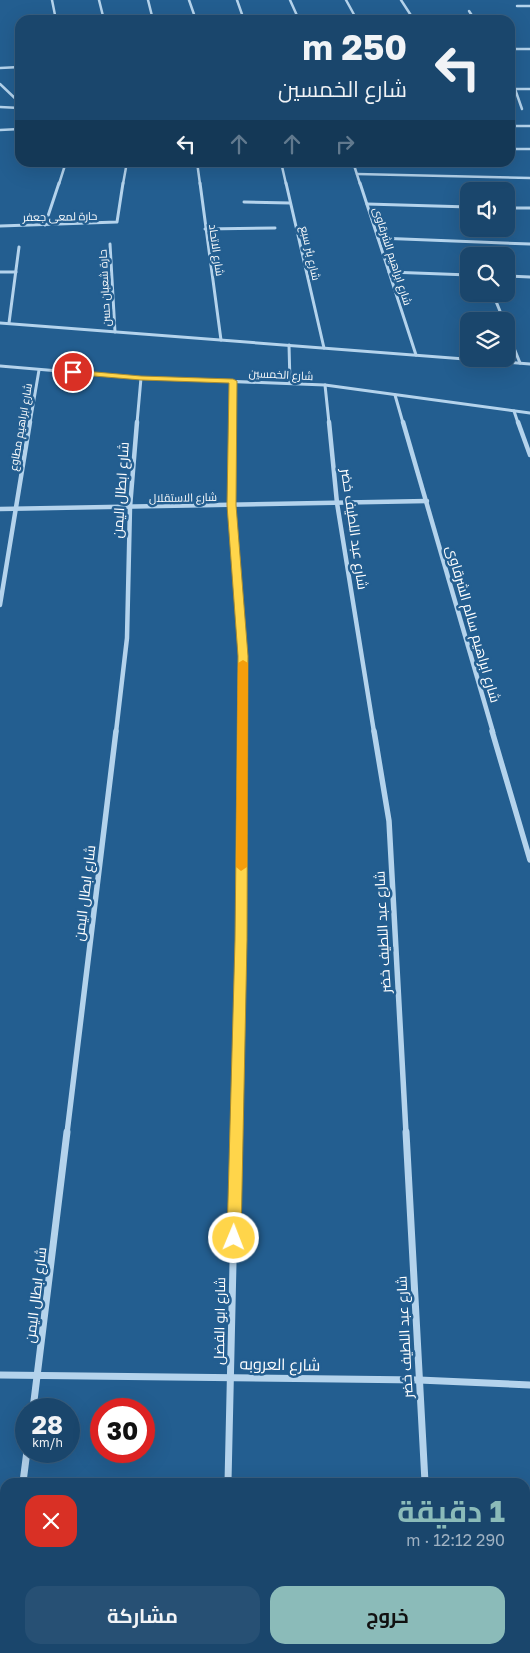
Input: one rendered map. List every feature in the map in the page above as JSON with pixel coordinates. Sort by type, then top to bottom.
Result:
[{"type":"street","points":[[52,0],[55,15]]},
{"type":"street","points":[[99,0],[103,15]]},
{"type":"street","points":[[148,0],[152,15]]},
{"type":"street","points":[[189,0],[194,15]]},
{"type":"street","points":[[236,0],[242,15]]},
{"type":"street","points":[[290,0],[297,15]]},
{"type":"street","points":[[346,0],[354,15]]},
{"type":"street","points":[[401,0],[411,15]]},
{"type":"street","points":[[517,6],[530,6]]},
{"type":"street","points":[[469,11],[472,15]]},
{"type":"street","points":[[515,49],[530,48]]},
{"type":"street","points":[[0,68],[15,67]]},
{"type":"street","points":[[0,84],[15,98]]},
{"type":"street","points":[[522,109],[515,89],[530,90]]},
{"type":"street","points":[[0,108],[15,108]]},
{"type":"street","points":[[515,126],[530,126]]},
{"type":"street","points":[[0,130],[15,129]]},
{"type":"street","points":[[515,149],[530,150]]},
{"type":"street","points":[[45,225],[64,167]]},
{"type":"street","name":"حارة لمعى جعفر","points":[[0,226],[109,224],[117,222],[126,167]]},
{"type":"street","name":"شارع الاتحاد","points":[[198,167],[221,340]]},
{"type":"street","name":"شارع بئر سبع","points":[[282,167],[324,348]]},
{"type":"street","name":"شارع ابراهيم الشرقاوى","points":[[354,167],[416,355]]},
{"type":"street","points":[[356,174],[530,178]]},
{"type":"street","points":[[244,202],[290,203]]},
{"type":"street","points":[[366,204],[460,207]]},
{"type":"street","points":[[515,208],[530,208]]},
{"type":"street","points":[[205,229],[275,228]]},
{"type":"street","points":[[378,238],[530,244]]},
{"type":"street","name":"حارة شعبان حسن","points":[[110,244],[115,332]]},
{"type":"street","points":[[10,323],[19,247]]},
{"type":"street","points":[[0,272],[16,272]]},
{"type":"street","points":[[389,272],[460,275]]},
{"type":"street","points":[[515,276],[530,277]]},
{"type":"street","points":[[0,323],[530,364]]},
{"type":"street","points":[[289,345],[290,383]]},
{"type":"street","points":[[515,351],[520,364]]},
{"type":"street","name":"شارع الخمسين","points":[[0,366],[141,378],[325,385],[530,413]]},
{"type":"street","name":"شارع ابراهيم مطاوع","points":[[0,605],[14,509],[39,370]]},
{"type":"street","name":"شارع ابطال اليمن","points":[[34,1398],[127,638],[130,507],[141,378]]},
{"type":"street","name":"شارع ابو الفضل","points":[[228,1478],[241,940],[243,656],[232,505],[233,381]]},
{"type":"street","name":"شارع عبد اللطيف خضر","points":[[325,385],[337,503],[389,821],[425,1478]]},
{"type":"street","name":"شارع ابراهيم سالم الشرقاوى","points":[[395,395],[530,860]]},
{"type":"street","points":[[514,411],[530,455]]},
{"type":"street","name":"شارع الاستقلال","points":[[0,509],[427,501]]},
{"type":"street","name":"شارع العروبه","points":[[0,1375],[419,1380],[530,1385]]},
{"type":"street","points":[[24,1478],[25,1463]]},
{"type":"slow traffic","points":[[241,867],[243,663]]},
{"type":"route","points":[[73,372],[141,378],[233,381],[232,505],[243,656],[241,940],[234,1238]]}]
